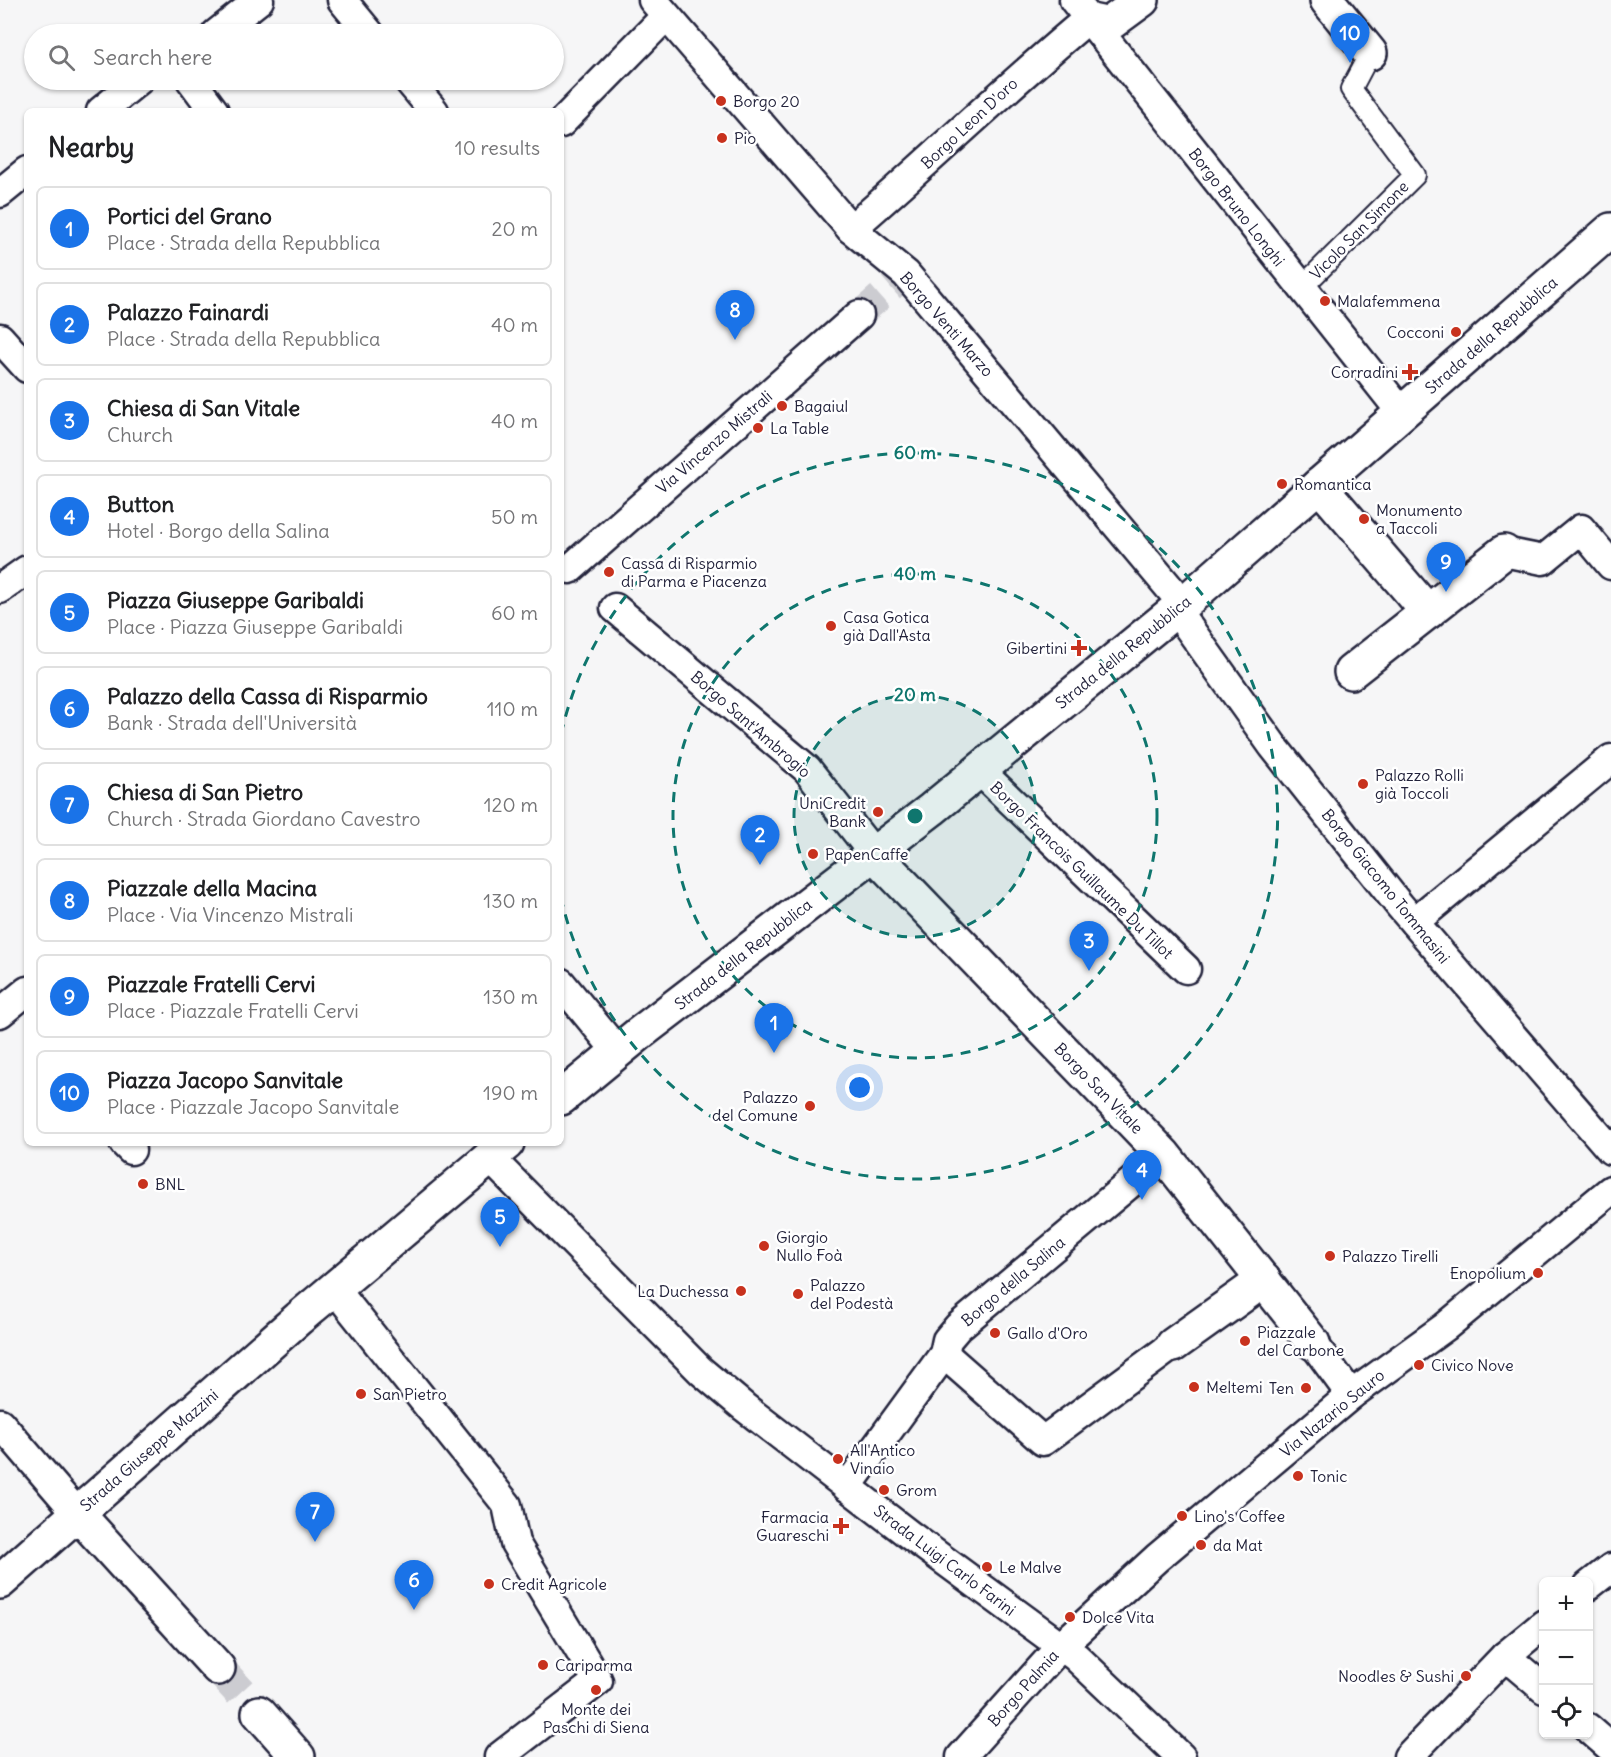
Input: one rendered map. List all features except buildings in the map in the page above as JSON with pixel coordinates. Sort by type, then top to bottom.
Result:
[{"type":"street","points":[[229,24],[259,0]]},
{"type":"street","points":[[342,0],[362,24]]},
{"type":"street","points":[[1092,14],[1142,0]]},
{"type":"street","points":[[1327,0],[1370,53]]},
{"type":"street","points":[[564,119],[659,8]]},
{"type":"street","name":"Borgo Venti Marzo","points":[[659,8],[851,229],[900,279],[1180,607]]},
{"type":"street","name":"Borgo Leon D'oro","points":[[851,229],[994,99],[1092,14]]},
{"type":"street","name":"Borgo Bruno Longhi","points":[[1092,14],[1301,288],[1402,413]]},
{"type":"street","points":[[105,108],[127,90]]},
{"type":"street","points":[[198,90],[212,108]]},
{"type":"street","points":[[416,90],[431,108]]},
{"type":"street","points":[[0,193],[24,173]]},
{"type":"street","name":"Strada della Repubblica","points":[[564,1095],[617,1051],[932,808],[1180,607],[1611,230]]},
{"type":"street","name":"Via Vincenzo Mistrali","points":[[570,569],[859,315]]},
{"type":"street","points":[[0,338],[24,365]]},
{"type":"street","points":[[1318,485],[1428,612]]},
{"type":"street","points":[[1351,672],[1504,552],[1543,560],[1581,529],[1611,565]]},
{"type":"street","name":"Borgo Giacomo Tommasini","points":[[1180,607],[1273,746],[1414,922],[1611,1150]]},
{"type":"street","name":"Borgo Sant'Ambrogio","points":[[615,608],[807,769],[873,853]]},
{"type":"street","points":[[1414,922],[1611,759]]},
{"type":"street","name":"Borgo Francois Guillaume Du Tillot","points":[[979,770],[1186,969]]},
{"type":"street","name":"Borgo San Vitale","points":[[873,853],[1164,1155],[1264,1280],[1351,1395]]},
{"type":"street","points":[[564,987],[617,1051]]},
{"type":"street","name":"Strada Giuseppe Mazzini","points":[[0,1582],[299,1318],[498,1150]]},
{"type":"street","name":"Strada Luigi Carlo Farini","points":[[498,1150],[702,1371],[847,1487],[1061,1646],[1092,1671],[1181,1757]]},
{"type":"street","name":"Borgo della Salina","points":[[847,1487],[944,1354],[947,1340],[958,1327],[1164,1155]]},
{"type":"street","name":"Via Nazario Sauro","points":[[1061,1646],[1166,1550],[1351,1395],[1445,1327],[1611,1190]]},
{"type":"street","points":[[944,1354],[1043,1441],[1264,1280]]},
{"type":"street","points":[[334,1288],[507,1505],[515,1543],[598,1681],[499,1757]]},
{"type":"street","points":[[0,1423],[77,1513],[218,1668]]},
{"type":"street","points":[[1407,1757],[1505,1656],[1539,1628]]},
{"type":"street","name":"Borgo Palmia","points":[[961,1757],[1061,1646]]},
{"type":"street","points":[[1505,1656],[1539,1685]]},
{"type":"street","points":[[259,1713],[298,1757]]},
{"type":"street","points":[[1593,1732],[1611,1748]]},
{"type":"lane","name":"Vicolo San Simone","points":[[1301,288],[1415,175],[1351,89],[1370,53]]},
{"type":"tunnel","points":[[859,315],[895,284]]},
{"type":"tunnel","points":[[218,1668],[259,1713]]},
{"type":"place","name":"Piazza Jacopo Sanvitale","points":[[1350,63]]},
{"type":"place","name":"Borgo 20","points":[[721,101]]},
{"type":"place","name":"Pio","points":[[722,138]]},
{"type":"place","name":"Malafemmena","points":[[1325,301]]},
{"type":"place","name":"Cocconi","points":[[1456,332]]},
{"type":"place","name":"Piazzale della Macina","points":[[735,340]]},
{"type":"place","name":"Corradini","points":[[1410,372]]},
{"type":"place","name":"Bagaiul","points":[[782,406]]},
{"type":"place","name":"La Table","points":[[758,428]]},
{"type":"place","name":"Romantica","points":[[1282,484]]},
{"type":"place","name":"Monumento a Taccoli","points":[[1364,519]]},
{"type":"place","name":"Cassa di Risparmio di Parma e Piacenza","points":[[609,572]]},
{"type":"place","name":"Piazzale Fratelli Cervi","points":[[1446,592]]},
{"type":"place","name":"Casa Gotica già Dall'Asta","points":[[831,626]]},
{"type":"place","name":"Gibertini","points":[[1079,648]]},
{"type":"place","name":"Palazzo Rolli già Toccoli","points":[[1363,784]]},
{"type":"place","name":"UniCredit Bank","points":[[878,812]]},
{"type":"place","name":"PapenCaffe","points":[[813,854]]},
{"type":"place","name":"Palazzo Fainardi","points":[[760,865]]},
{"type":"place","name":"Chiesa di San Vitale","points":[[1089,971]]},
{"type":"place","name":"Portici del Grano","points":[[774,1053]]},
{"type":"place","name":"Palazzo del Comune","points":[[810,1106]]},
{"type":"place","name":"BNL","points":[[143,1184]]},
{"type":"place","name":"Button","points":[[1142,1200]]},
{"type":"place","name":"Giorgio Nullo Foà","points":[[764,1246]]},
{"type":"place","name":"Piazza Giuseppe Garibaldi","points":[[500,1247]]},
{"type":"place","name":"Palazzo Tirelli","points":[[1330,1256]]},
{"type":"place","name":"Enopolium","points":[[1538,1273]]},
{"type":"place","name":"La Duchessa","points":[[741,1291]]},
{"type":"place","name":"Palazzo del Podestà","points":[[798,1294]]},
{"type":"place","name":"Gallo d'Oro","points":[[995,1333]]},
{"type":"place","name":"Piazzale del Carbone","points":[[1245,1341]]},
{"type":"place","name":"Civico Nove","points":[[1419,1365]]},
{"type":"place","name":"Meltemi","points":[[1194,1387]]},
{"type":"place","name":"Ten","points":[[1306,1388]]},
{"type":"place","name":"San Pietro","points":[[361,1394]]},
{"type":"place","name":"All'Antico Vinaio","points":[[838,1459]]},
{"type":"place","name":"Tonic","points":[[1298,1476]]},
{"type":"place","name":"Grom","points":[[884,1490]]},
{"type":"place","name":"Lino's Coffee","points":[[1182,1516]]},
{"type":"place","name":"Farmacia Guareschi","points":[[841,1526]]},
{"type":"place","name":"Chiesa di San Pietro","points":[[315,1542]]},
{"type":"place","name":"da Mat","points":[[1201,1545]]},
{"type":"place","name":"Le Malve","points":[[987,1567]]},
{"type":"place","name":"Credit Agricole","points":[[489,1584]]},
{"type":"place","name":"Palazzo della Cassa di Risparmio","points":[[414,1610]]},
{"type":"place","name":"Dolce Vita","points":[[1070,1617]]},
{"type":"place","name":"Cariparma","points":[[543,1665]]},
{"type":"place","name":"Noodles & Sushi","points":[[1466,1676]]},
{"type":"place","name":"Monte dei Paschi di Siena","points":[[596,1690]]}]
